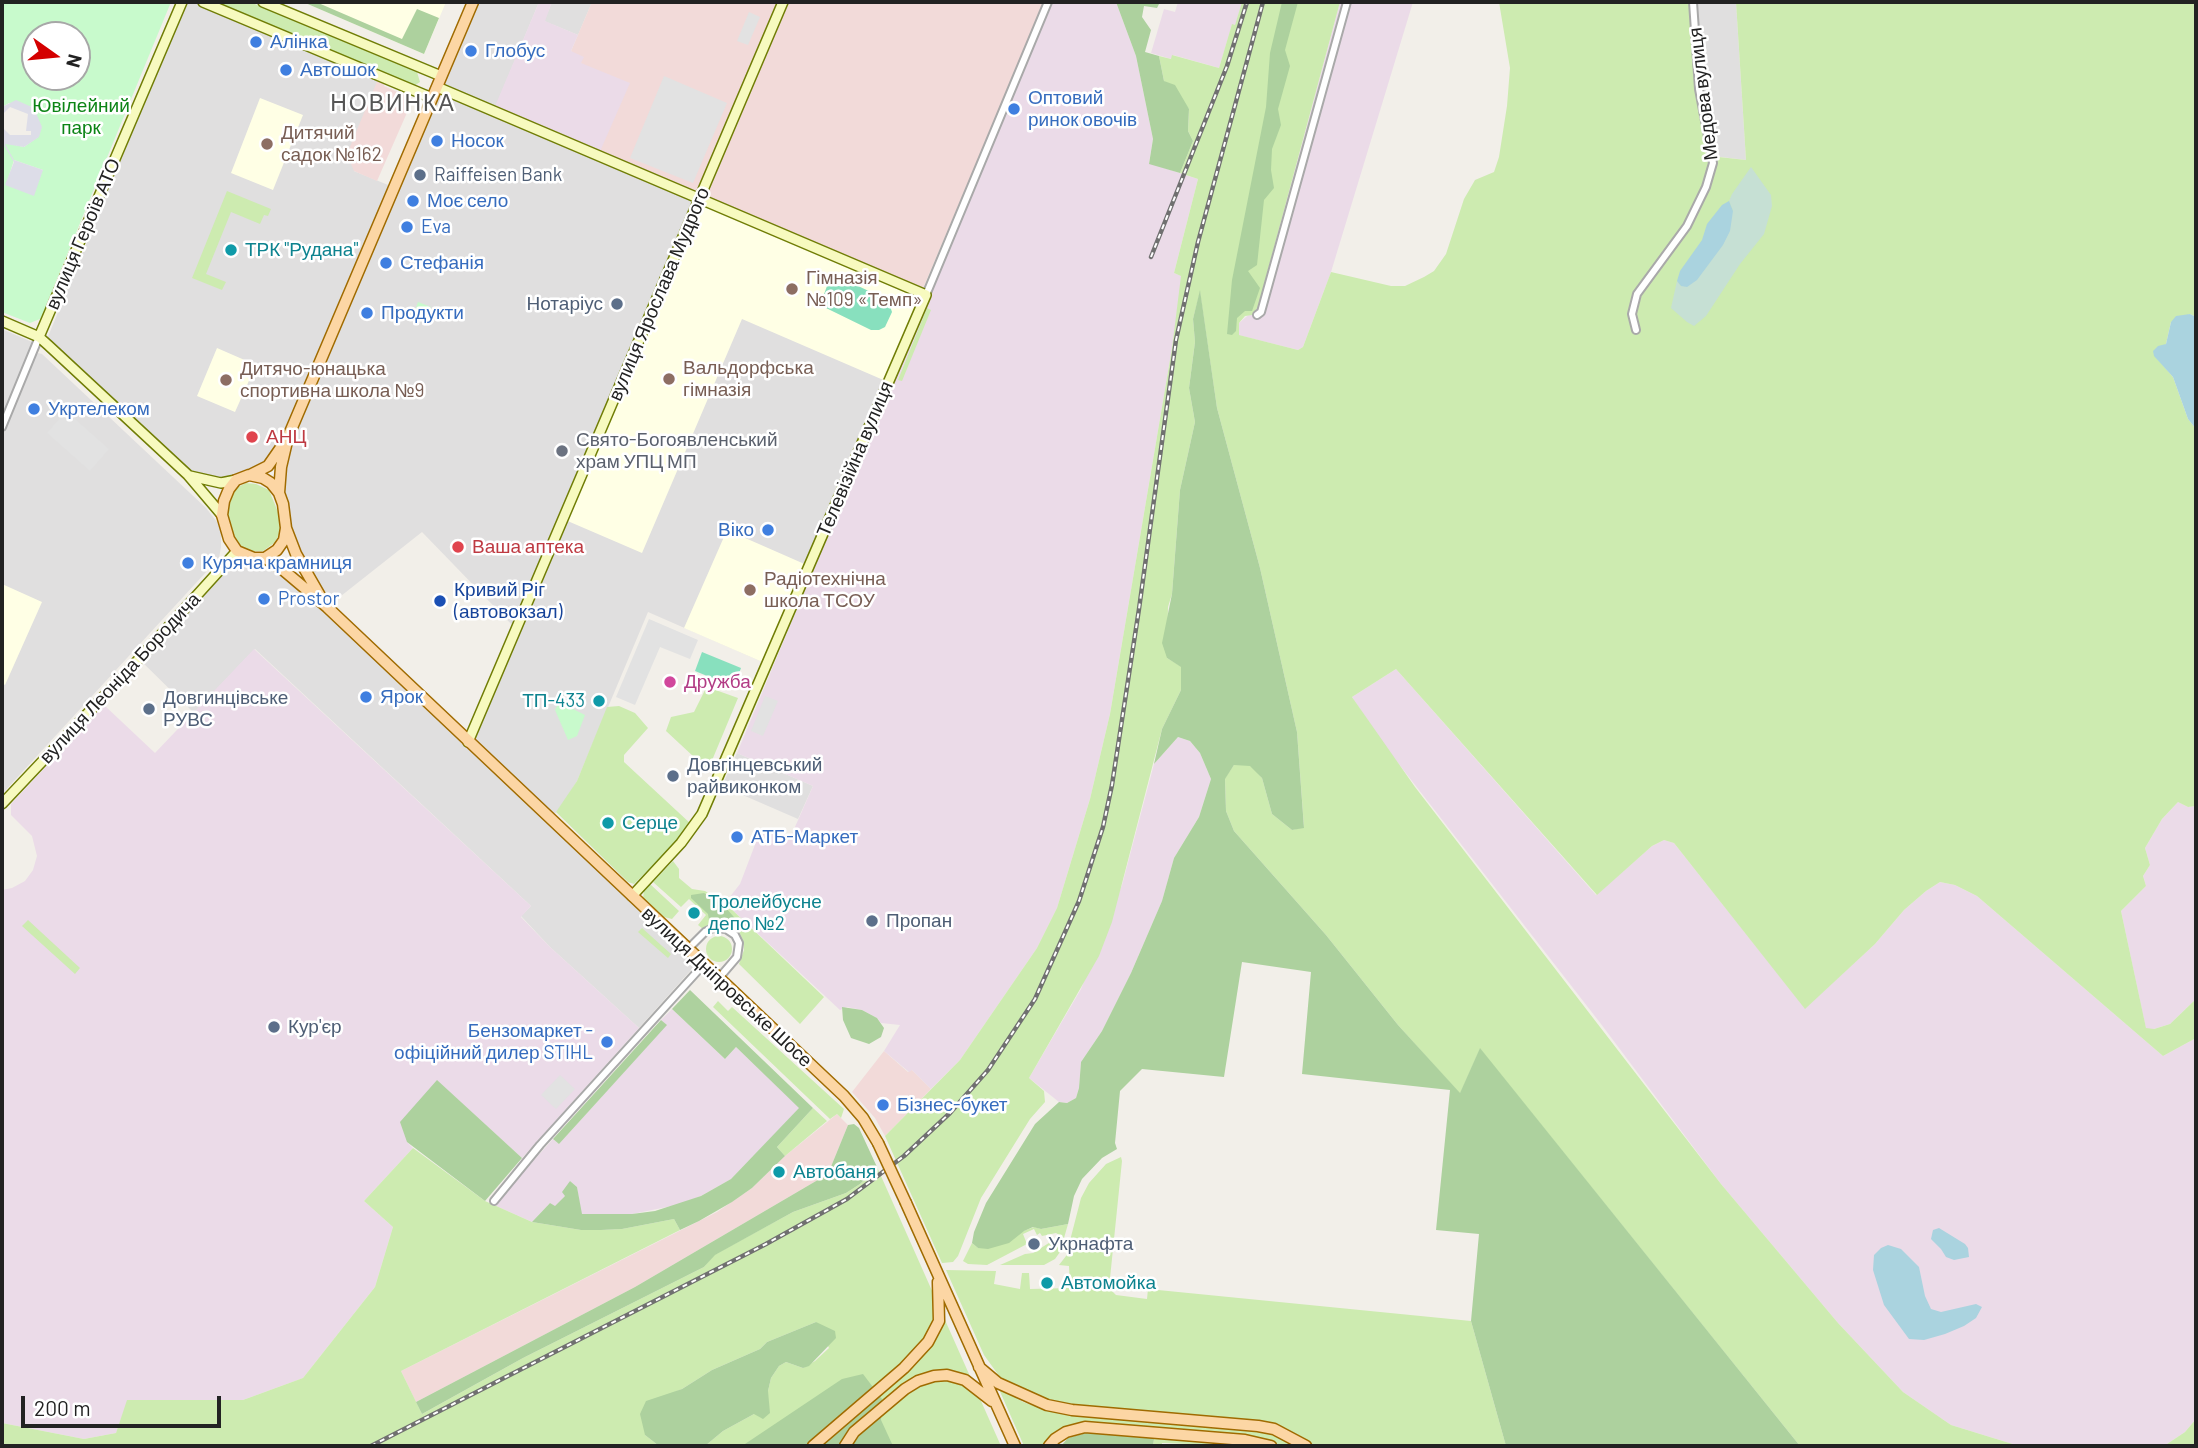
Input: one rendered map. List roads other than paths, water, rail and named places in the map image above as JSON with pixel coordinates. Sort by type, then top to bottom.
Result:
[{"type":"main road","points":[[327,607],[296,554],[286,528],[279,494],[281,466],[288,437],[472,2]]},
{"type":"main road","points":[[288,437],[268,466],[236,480],[226,495],[222,515],[229,539],[237,551],[254,558],[265,558],[327,607]]},
{"type":"main road","points":[[249,475],[263,478],[279,494]]},
{"type":"main road","points":[[265,558],[281,545],[286,528]]},
{"type":"main road","name":"вулиця Дніпровське Шосе","points":[[327,607],[844,1096],[863,1118],[906,1203],[1015,1446]]},
{"type":"main road","points":[[813,1446],[904,1368],[932,1337],[939,1316],[937,1275]]},
{"type":"main road","points":[[979,1367],[998,1383],[1046,1405],[1072,1410],[1258,1426],[1274,1429],[1306,1446]]},
{"type":"main road","points":[[845,1446],[863,1424],[905,1390],[918,1381],[934,1376],[947,1375],[965,1380],[996,1405]]},
{"type":"main road","points":[[1049,1446],[1066,1432],[1085,1427],[1245,1440],[1271,1446]]},
{"type":"street","name":"вулиця Героїв АТО","points":[[2,427],[182,2]]},
{"type":"street","points":[[203,2],[432,98]]},
{"type":"street","points":[[263,2],[441,76]]},
{"type":"street","name":"вулиця Ярослава Мудрого","points":[[468,742],[783,2]]},
{"type":"street","name":"Телевізійна вулиця","points":[[632,896],[681,843],[702,814],[926,295],[1048,2]]},
{"type":"street","points":[[1257,315],[1261,312],[1347,2]]},
{"type":"street","name":"Медова вулиця","points":[[1636,331],[1632,314],[1637,294],[1687,226],[1706,187],[1713,163],[1699,89],[1693,2]]},
{"type":"street","points":[[437,87],[926,295]]},
{"type":"street","points":[[2,321],[39,337],[188,475],[222,515]]},
{"type":"street","points":[[188,475],[214,483],[236,480]]},
{"type":"street","name":"вулиця Леоніда Бородича","points":[[2,804],[237,551]]},
{"type":"street","points":[[688,949],[713,928],[726,929],[735,935],[739,943],[737,957],[719,978]]},
{"type":"street","points":[[494,1201],[540,1145],[704,964]]},
{"type":"water","points":[[1729,201],[1733,211],[1730,231],[1723,245],[1697,280],[1687,287],[1681,286],[1677,281],[1680,271],[1702,240],[1707,224],[1722,205]]},
{"type":"water","points":[[2190,314],[2196,317],[2196,429],[2188,419],[2173,377],[2154,356],[2153,351],[2166,344],[2171,322],[2176,316]]},
{"type":"water","points":[[1939,1228],[1965,1244],[1969,1257],[1954,1260],[1946,1257],[1931,1239],[1933,1230]]},
{"type":"water","points":[[1888,1245],[1901,1249],[1919,1267],[1925,1296],[1931,1309],[1941,1312],[1976,1304],[1982,1307],[1976,1318],[1945,1334],[1924,1340],[1909,1339],[1884,1305],[1873,1270],[1874,1255]]},
{"type":"railway","points":[[1151,257],[1227,66],[1247,2]]},
{"type":"railway","points":[[371,1446],[766,1244],[847,1199],[904,1156],[950,1113],[988,1070],[1035,999],[1079,901],[1103,827],[1139,609],[1176,340],[1198,242],[1263,2]]},
{"type":"place","name":"Алінка","points":[[256,42]]},
{"type":"place","name":"Глобус","points":[[471,51]]},
{"type":"place","name":"Автошок","points":[[286,70]]},
{"type":"place","name":"Оптовий ринок овочів","points":[[1014,109]]},
{"type":"place","name":"Носок","points":[[437,141]]},
{"type":"place","name":"Дитячий садок №162","points":[[267,144]]},
{"type":"place","name":"Raiffeisen Bank","points":[[420,175]]},
{"type":"place","name":"Моє село","points":[[413,201]]},
{"type":"place","name":"Eva","points":[[407,227]]},
{"type":"place","name":"ТРК \"Рудана\"","points":[[231,250]]},
{"type":"place","name":"Стефанія","points":[[386,263]]},
{"type":"place","name":"Гімназія №109 «Темп»","points":[[792,289]]},
{"type":"place","name":"Нотаріус","points":[[617,304]]},
{"type":"place","name":"Продукти","points":[[367,313]]},
{"type":"place","name":"Вальдорфська гімназія","points":[[669,379]]},
{"type":"place","name":"Дитячо-юнацька спортивна школа №9","points":[[226,380]]},
{"type":"place","name":"Укртелеком","points":[[34,409]]},
{"type":"place","name":"АНЦ","points":[[252,437]]},
{"type":"place","name":"Свято-Богоявленський храм УПЦ МП","points":[[562,451]]},
{"type":"place","name":"Віко","points":[[768,530]]},
{"type":"place","name":"Ваша аптека","points":[[458,547]]},
{"type":"place","name":"Куряча крамниця","points":[[188,563]]},
{"type":"place","name":"Радіотехнічна школа ТСОУ","points":[[750,590]]},
{"type":"place","name":"Prostor","points":[[264,599]]},
{"type":"place","name":"Кривий Ріг (автовокзал)","points":[[440,601]]},
{"type":"place","name":"Дружба","points":[[670,682]]},
{"type":"place","name":"Ярок","points":[[366,697]]},
{"type":"place","name":"ТП-433","points":[[599,701]]},
{"type":"place","name":"Довгинцівське РУВС","points":[[149,709]]},
{"type":"place","name":"Довгінцевський райвиконком","points":[[673,776]]},
{"type":"place","name":"Серце","points":[[608,823]]},
{"type":"place","name":"АТБ-Маркет","points":[[737,837]]},
{"type":"place","name":"Тролейбусне депо №2","points":[[694,913]]},
{"type":"place","name":"Пропан","points":[[872,921]]},
{"type":"place","name":"Кур'єр","points":[[274,1027]]},
{"type":"place","name":"Бензомаркет - офіційний дилер STIHL","points":[[607,1042]]},
{"type":"place","name":"Бізнес-букет","points":[[883,1105]]},
{"type":"place","name":"Автобаня","points":[[779,1172]]},
{"type":"place","name":"Укрнафта","points":[[1034,1244]]},
{"type":"place","name":"Автомойка","points":[[1047,1283]]},
{"type":"district","name":"НОВИНКА","points":[[393,103]]},
{"type":"park label","name":"Ювілейний парк","points":[[81,117]]}]
